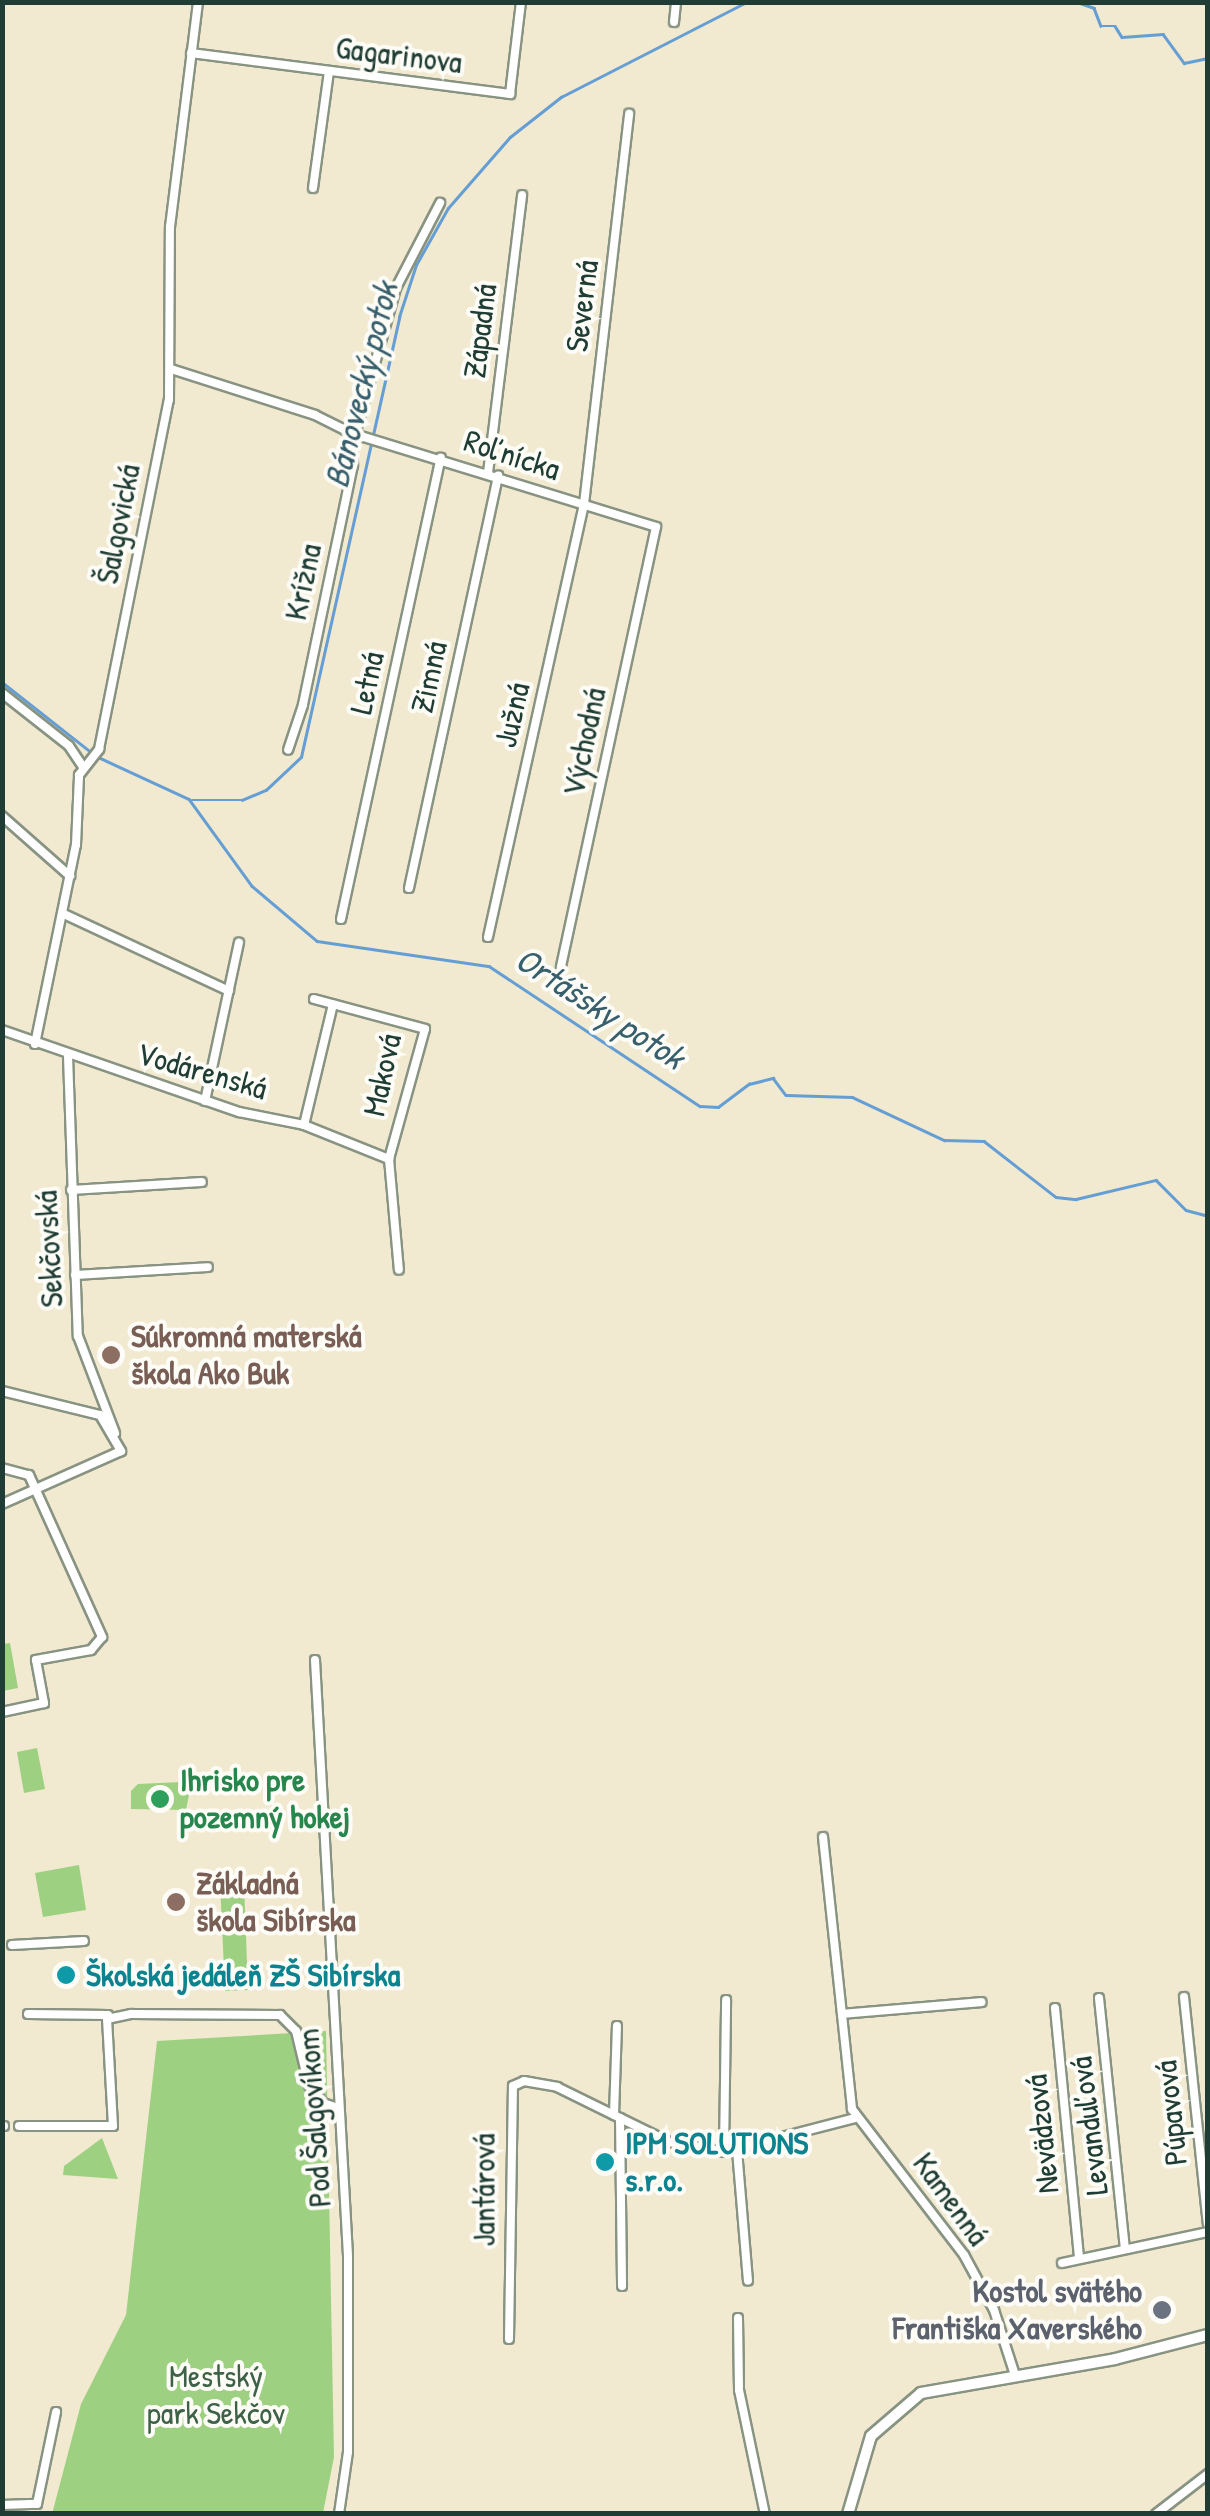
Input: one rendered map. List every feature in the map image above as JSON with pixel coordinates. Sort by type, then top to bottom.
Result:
[{"type":"street","name":"Šalgovická","points":[[83,767],[99,750],[171,368],[170,227],[198,2]]},
{"type":"street","name":"Gagarinova","points":[[191,54],[510,94],[521,2]]},
{"type":"street","points":[[674,22],[676,2]]},
{"type":"street","points":[[313,188],[329,71]]},
{"type":"street","name":"Severná","points":[[584,504],[629,114]]},
{"type":"street","name":"Západná","points":[[488,473],[522,195]]},
{"type":"street","name":"Krížna","points":[[288,750],[350,483],[357,435],[396,288],[440,203]]},
{"type":"street","points":[[171,368],[315,414],[357,435]]},
{"type":"street","name":"Roľnícka","points":[[357,435],[656,527]]},
{"type":"street","name":"Letná","points":[[341,918],[441,458]]},
{"type":"street","name":"Zimná","points":[[409,888],[498,476]]},
{"type":"street","name":"Južná","points":[[488,937],[584,504]]},
{"type":"street","name":"Východná","points":[[560,967],[656,527]]},
{"type":"street","points":[[2,694],[69,746],[83,767],[64,914],[36,1044]]},
{"type":"street","points":[[2,816],[70,876]]},
{"type":"street","points":[[64,914],[229,991]]},
{"type":"street","points":[[205,1102],[239,942]]},
{"type":"street","name":"Maková","points":[[314,998],[424,1028],[388,1160]]},
{"type":"street","name":"Maková","points":[[304,1125],[333,1004]]},
{"type":"street","name":"Vodárenská","points":[[2,1030],[205,1102],[304,1125],[388,1160]]},
{"type":"street","name":"Sekčovská","points":[[36,1490],[121,1451],[78,1336],[68,1056]]},
{"type":"street","points":[[388,1160],[399,1270]]},
{"type":"street","points":[[71,1190],[202,1182]]},
{"type":"street","points":[[75,1274],[208,1267]]},
{"type":"street","points":[[2,1390],[80,1406],[100,1415],[114,1433]]},
{"type":"street","points":[[2,1468],[29,1475],[102,1642],[36,1660],[44,1703],[2,1712]]},
{"type":"street","points":[[2,1504],[36,1490]]},
{"type":"street","name":"Pod Šalgovíkom","points":[[316,1660],[348,2308],[348,2452],[340,2514]]},
{"type":"street","points":[[617,2117],[669,2142],[724,2152],[856,2118],[824,1838]]},
{"type":"street","points":[[12,1945],[84,1941]]},
{"type":"street","name":"Púpavová","points":[[1184,1997],[1208,2224]]},
{"type":"street","name":"Levanduľová","points":[[1099,1998],[1125,2248]]},
{"type":"street","points":[[724,2152],[726,2000]]},
{"type":"street","points":[[842,2014],[981,2002]]},
{"type":"street","name":"Nevädzová","points":[[1055,2008],[1080,2256]]},
{"type":"street","points":[[30,2014],[280,2015],[296,2031],[309,2085],[324,2103],[338,2108]]},
{"type":"street","points":[[19,2126],[113,2126],[108,2015]]},
{"type":"street","points":[[617,2026],[622,2286]]},
{"type":"street","name":"Jantárová","points":[[509,2339],[508,2095],[524,2081],[556,2086],[617,2117]]},
{"type":"street","name":"Kamenná","points":[[856,2118],[956,2242],[994,2310],[1015,2374]]},
{"type":"street","points":[[737,2150],[748,2281]]},
{"type":"street","points":[[1062,2263],[1080,2256],[1208,2232]]},
{"type":"street","points":[[738,2318],[740,2390],[765,2514]]},
{"type":"street","points":[[848,2514],[867,2444],[904,2402],[934,2388],[1115,2359],[1208,2335]]},
{"type":"street","points":[[2,2505],[37,2504],[56,2412]]},
{"type":"street","points":[[1156,2514],[1208,2474]]},
{"type":"green space","points":[[10,1643],[18,1688],[3,1691],[3,1644]]},
{"type":"green space","points":[[37,1748],[45,1789],[24,1793],[17,1752]]},
{"type":"green space","name":"Ihrisko pre pozemný hokej","points":[[181,1782],[190,1790],[186,1810],[131,1809],[131,1791],[138,1784]]},
{"type":"green space","points":[[79,1865],[86,1910],[43,1917],[35,1873]]},
{"type":"green space","points":[[220,1882],[244,1882],[248,1990],[225,1991]]},
{"type":"green space","name":"Mestský park Sekčov","points":[[326,2031],[334,2457],[323,2513],[52,2514],[81,2404],[126,2315],[157,2041]]},
{"type":"green space","points":[[102,2138],[118,2179],[63,2175],[64,2166]]},
{"type":"waterway","name":"Bánovecký potok","points":[[192,800],[242,800],[266,790],[301,757],[399,317],[416,265],[448,208],[510,137],[561,97],[747,2]]},
{"type":"waterway","points":[[1077,2],[1094,8],[1101,26],[1115,26],[1122,37],[1163,34],[1184,63],[1208,58]]},
{"type":"waterway","name":"Ortášsky potok","points":[[2,682],[91,752]]},
{"type":"waterway","name":"Ortášsky potok","points":[[98,757],[189,799],[252,886],[317,941],[489,966],[700,1106],[718,1107],[749,1084],[773,1078],[786,1095],[852,1097],[944,1140],[984,1141],[1056,1197],[1076,1199],[1156,1180],[1186,1210],[1208,1216]]},
{"type":"place","name":"Súkromná materská škola Ako Buk","points":[[111,1355]]},
{"type":"place","name":"Ihrisko pre pozemný hokej","points":[[160,1799]]},
{"type":"place","name":"Základná škola Sibírska","points":[[176,1902]]},
{"type":"place","name":"Školská jedáleň ZŠ Sibírska","points":[[66,1975]]},
{"type":"place","name":"IPM SOLUTIONS s.r.o.","points":[[605,2162]]},
{"type":"place","name":"Kostol svätého Františka Xaverského","points":[[1162,2310]]}]
